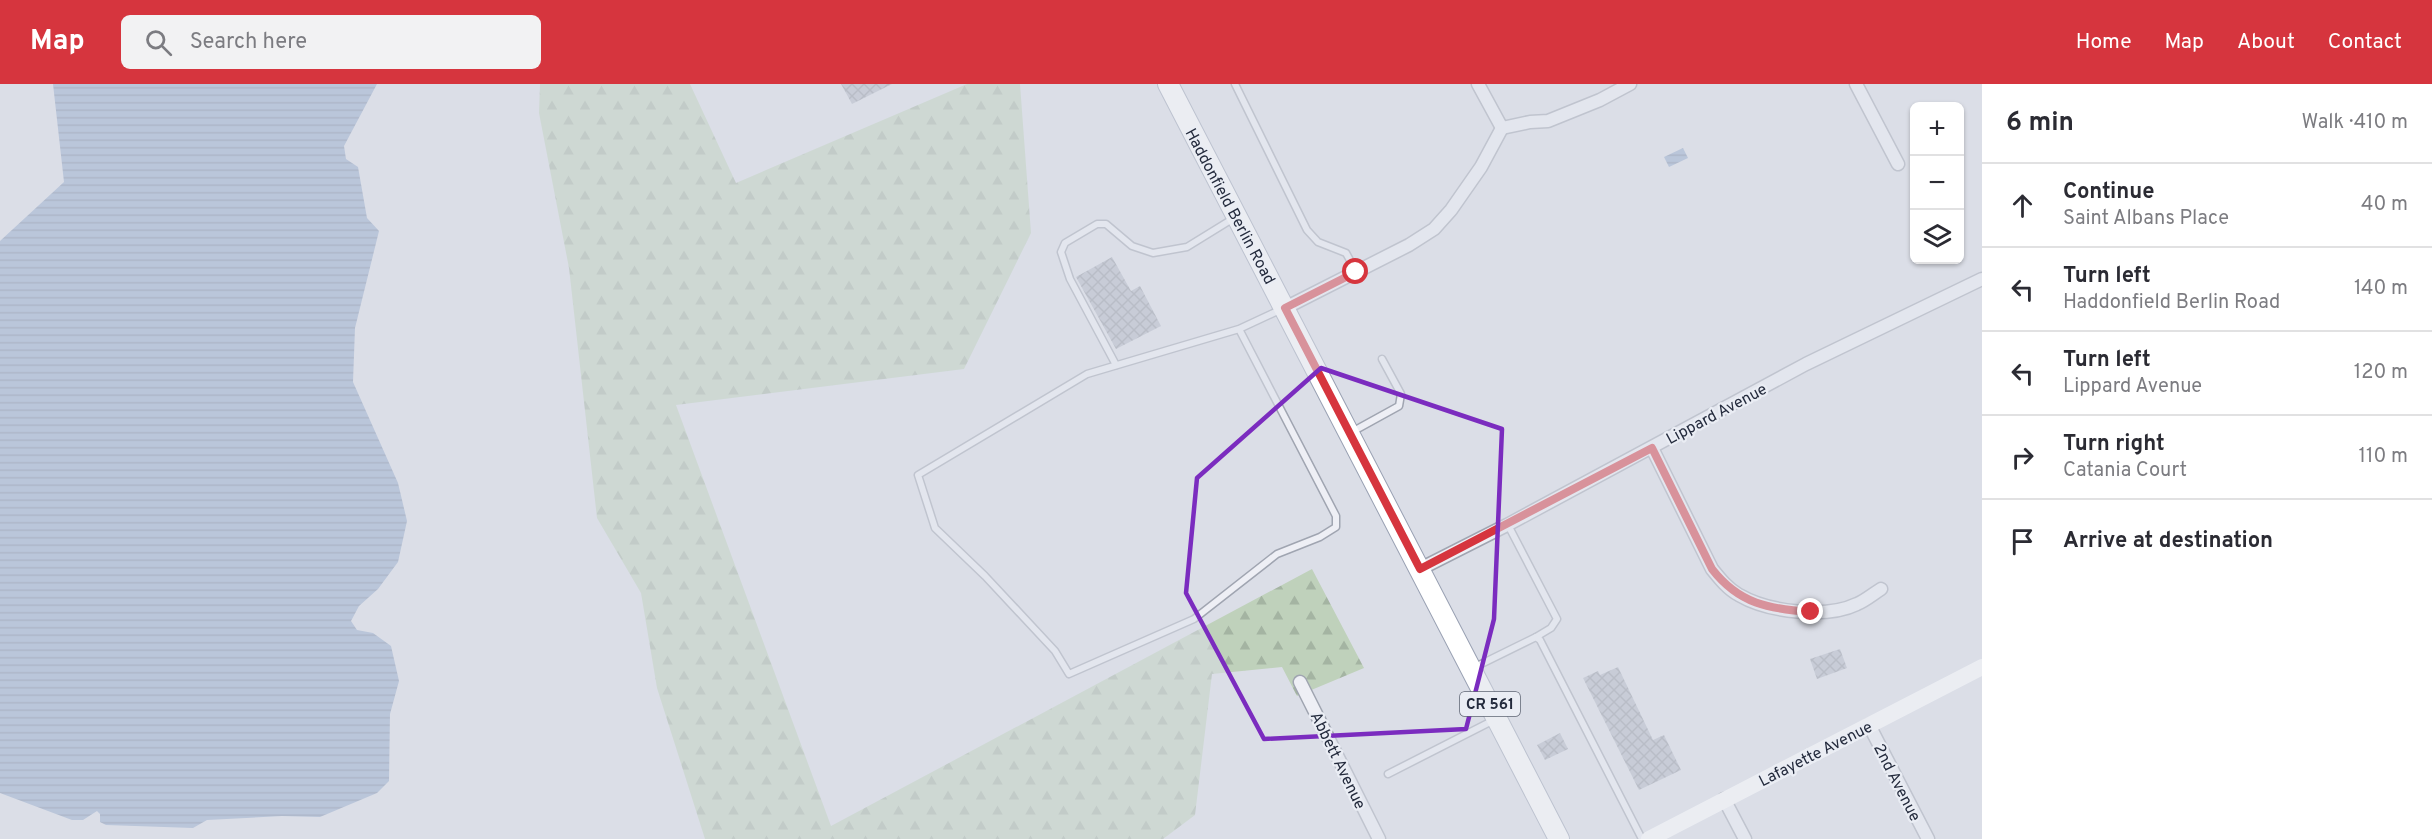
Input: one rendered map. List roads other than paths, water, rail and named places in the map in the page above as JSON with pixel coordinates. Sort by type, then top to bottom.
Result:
[{"type":"main road","name":"Haddonfield Berlin Road","points":[[1168,84],[1559,839]]},
{"type":"street","points":[[1478,84],[1502,128]]},
{"type":"street","points":[[1285,308],[1409,245],[1434,229],[1451,210],[1481,167],[1502,128],[1548,121],[1600,100],[1630,84]]},
{"type":"street","points":[[1856,84],[1898,164]]},
{"type":"street","name":"Lippard Avenue","points":[[1420,569],[1652,448],[1806,364],[1982,279]]},
{"type":"street","points":[[1652,448],[1712,569],[1737,595],[1783,610],[1811,612],[1837,610],[1857,605],[1881,589]]},
{"type":"street","name":"Lafayette Avenue","points":[[1649,839],[1982,667]]},
{"type":"street","name":"Abbett Avenue","points":[[1300,682],[1379,839]]},
{"type":"street","name":"2nd Avenue","points":[[1869,725],[1928,839]]},
{"type":"street","points":[[1724,799],[1745,839]]},
{"type":"lane","points":[[1234,84],[1307,230],[1318,242],[1346,253],[1356,272]]},
{"type":"lane","points":[[1116,365],[1070,279],[1061,252],[1065,243],[1097,224],[1106,224],[1132,246],[1153,253],[1186,247],[1237,217]]},
{"type":"lane","points":[[1239,329],[1336,516],[1336,527],[1320,537],[1277,554],[1194,619],[1069,674],[1055,651],[985,576],[935,528],[918,475],[1087,374],[1239,329],[1285,308]]},
{"type":"lane","points":[[1350,433],[1399,406],[1401,394],[1382,359]]},
{"type":"lane","points":[[1471,668],[1536,637],[1551,628],[1557,619],[1507,525]]},
{"type":"lane","points":[[1536,637],[1540,639],[1642,839]]},
{"type":"lane","points":[[1388,774],[1497,718]]},
{"type":"water","points":[[53,84],[377,84],[344,146],[346,159],[358,167],[367,218],[379,231],[355,328],[353,382],[398,483],[407,521],[398,562],[378,589],[359,606],[351,621],[357,630],[373,633],[391,646],[399,681],[390,714],[389,781],[377,793],[320,817],[282,816],[207,820],[193,828],[106,825],[100,822],[100,814],[97,811],[83,820],[72,820],[0,793],[0,241],[64,182]]},
{"type":"water","points":[[1683,148],[1688,158],[1669,167],[1664,157]]}]
